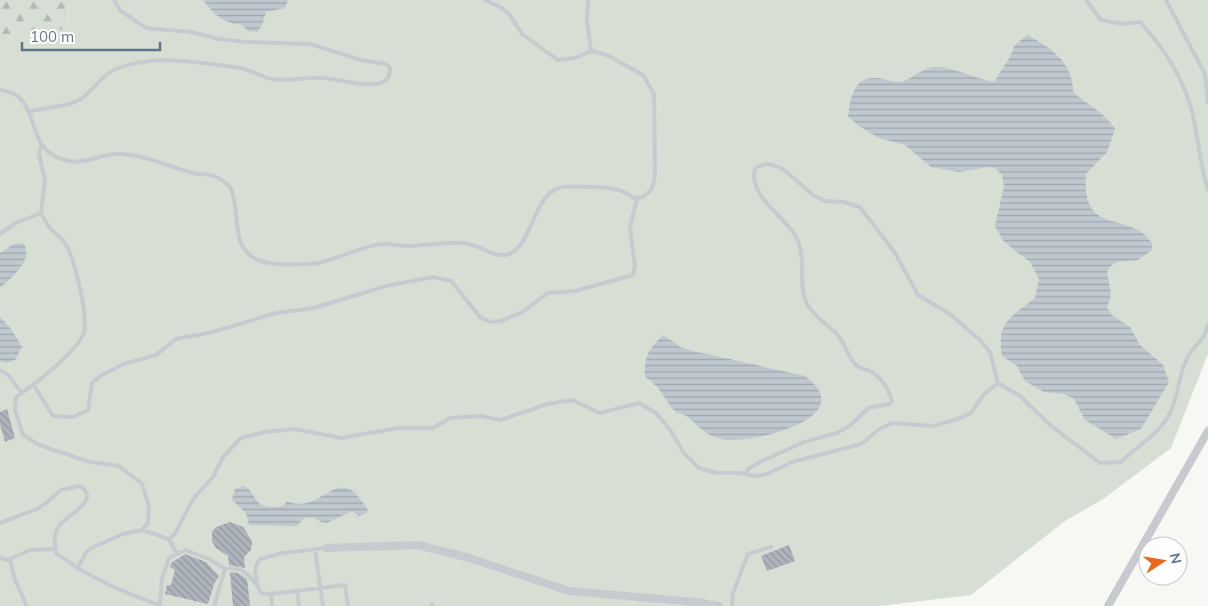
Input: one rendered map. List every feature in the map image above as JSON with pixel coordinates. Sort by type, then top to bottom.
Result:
[{"type":"street","points":[[1108,606],[1208,431]]},
{"type":"street","points":[[328,548],[418,545],[457,554],[569,591],[695,602],[719,606]]},
{"type":"lane","points":[[30,111],[67,105],[82,98],[93,86],[114,70],[134,63],[171,60],[243,68],[271,79],[299,81],[324,77],[364,85],[380,83],[386,80],[390,73],[390,68],[386,64],[361,60],[310,44],[246,42],[218,39],[191,32],[146,28],[121,11],[114,0]]},
{"type":"lane","points":[[41,147],[54,156],[79,163],[124,155],[149,159],[195,174],[213,175],[225,182],[231,189],[236,231],[244,248],[251,255],[264,262],[310,264],[381,244],[408,246],[463,243],[476,245],[503,256],[514,252],[522,244],[527,230],[547,195],[558,188],[605,187],[622,190],[634,198],[643,196],[652,189],[655,176],[654,94],[643,75],[607,55],[591,51],[575,58],[558,60],[522,34],[509,14],[502,8],[485,0]]},
{"type":"lane","points":[[588,0],[587,21],[591,51]]},
{"type":"lane","points":[[1086,0],[1101,20],[1123,24],[1140,22],[1168,59],[1182,83],[1192,111],[1208,190]]},
{"type":"lane","points":[[1166,0],[1205,74],[1208,103]]},
{"type":"lane","points":[[0,90],[8,91],[30,111],[41,147],[39,154],[45,181],[41,213],[51,229],[64,242],[76,273],[84,312],[84,334],[72,350],[16,397],[15,410],[23,434],[39,444],[90,462],[119,466],[142,484],[149,507],[148,522],[142,530]]},
{"type":"lane","points":[[746,474],[748,469],[760,462],[804,442],[837,433],[851,425],[868,408],[889,404],[892,401],[882,380],[872,372],[858,367],[846,353],[837,334],[822,323],[803,298],[801,251],[796,237],[760,195],[756,183],[755,168],[765,164],[783,169],[813,195],[825,201],[844,202],[860,207],[895,252],[918,294],[951,315],[980,340],[990,352],[998,382],[1020,396],[1049,424],[1100,463],[1121,462],[1138,444],[1158,432],[1170,413],[1187,358],[1201,340],[1208,324]]},
{"type":"lane","points":[[33,384],[53,416],[73,417],[88,410],[92,383],[100,376],[124,364],[156,354],[176,339],[213,332],[276,312],[314,308],[386,286],[433,277],[451,281],[480,318],[491,322],[501,321],[522,312],[548,293],[575,291],[633,275],[635,266],[630,228],[637,198]]},
{"type":"lane","points":[[0,234],[16,223],[41,213]]},
{"type":"lane","points":[[0,370],[8,375],[22,393]]},
{"type":"lane","points":[[169,539],[175,534],[193,498],[213,477],[223,457],[242,438],[265,432],[295,429],[342,438],[398,428],[432,428],[450,418],[480,416],[500,420],[548,404],[572,400],[600,413],[639,403],[656,413],[672,431],[684,452],[699,468],[717,473],[754,476],[767,474],[792,462],[861,444],[878,430],[892,423],[933,426],[958,419],[971,412],[984,394],[998,382]]},
{"type":"lane","points":[[0,523],[8,522],[36,509],[61,490],[80,486],[87,495],[83,506],[58,527],[54,541],[56,553],[77,569],[115,588],[160,605],[162,579],[169,558],[185,550],[209,559],[225,569],[234,567],[248,573],[261,593],[271,594],[345,584],[348,606]]},
{"type":"lane","points":[[77,569],[91,548],[123,534],[142,530],[169,539],[177,554]]},
{"type":"lane","points":[[732,606],[733,592],[748,554],[771,547]]},
{"type":"lane","points":[[257,586],[255,566],[260,559],[283,553],[328,548]]},
{"type":"lane","points":[[0,558],[10,559],[30,550],[55,549]]},
{"type":"lane","points":[[315,550],[323,606]]},
{"type":"lane","points":[[10,559],[15,580],[27,606]]},
{"type":"lane","points":[[214,606],[225,569]]},
{"type":"lane","points":[[297,590],[299,606]]},
{"type":"lane","points":[[271,594],[272,606]]},
{"type":"green space","points":[[0,0],[69,0],[68,28],[0,44]]},
{"type":"green space","points":[[69,0],[1208,0],[1208,354],[1171,448],[1103,499],[1065,521],[971,595],[880,606],[0,606],[0,44],[68,28]]},
{"type":"shaded area","points":[[203,0],[288,0],[285,8],[266,12],[263,23],[257,32],[248,31],[242,25],[224,20]]},
{"type":"shaded area","points":[[1027,35],[1044,45],[1059,58],[1070,73],[1073,92],[1100,113],[1115,129],[1107,152],[1086,174],[1086,194],[1091,207],[1099,215],[1109,220],[1132,227],[1143,233],[1152,243],[1152,250],[1138,260],[1116,262],[1109,268],[1107,272],[1111,294],[1107,308],[1113,316],[1130,327],[1140,345],[1163,365],[1169,382],[1141,429],[1116,439],[1085,420],[1074,399],[1064,394],[1044,392],[1025,381],[1017,366],[1002,356],[1001,335],[1003,328],[1012,316],[1035,298],[1039,279],[1030,262],[1004,242],[995,226],[1004,186],[1002,175],[995,168],[989,167],[959,172],[931,167],[905,145],[879,138],[848,117],[854,90],[862,81],[868,78],[879,78],[896,82],[903,81],[928,68],[939,67],[994,82],[1010,57],[1014,46]]},
{"type":"shaded area","points":[[23,243],[26,249],[24,261],[16,273],[0,288],[0,253],[14,244]]},
{"type":"shaded area","points":[[0,317],[11,329],[22,347],[15,360],[6,363],[0,361]]},
{"type":"shaded area","points":[[663,335],[681,347],[693,351],[805,376],[819,391],[821,404],[812,416],[796,426],[776,433],[736,440],[715,437],[685,415],[676,412],[659,389],[646,378],[646,360],[654,344]]},
{"type":"shaded area","points":[[243,486],[251,491],[261,505],[267,507],[282,506],[287,501],[298,504],[309,502],[335,489],[344,488],[352,491],[365,504],[368,512],[359,516],[352,511],[327,523],[313,517],[304,518],[297,526],[249,525],[246,513],[232,500],[235,489]]},
{"type":"building","points":[[7,409],[15,438],[5,442],[0,424],[0,412]]},
{"type":"building","points":[[230,522],[243,527],[252,541],[251,550],[244,557],[245,568],[229,565],[228,556],[216,548],[212,541],[212,532],[216,527]]},
{"type":"building","points":[[789,545],[795,561],[767,571],[761,556]]},
{"type":"building","points":[[185,554],[206,562],[219,576],[214,584],[208,604],[165,594],[167,585],[171,585],[175,570],[170,567],[171,563]]},
{"type":"building","points":[[230,572],[238,573],[247,579],[250,606],[233,606]]}]
